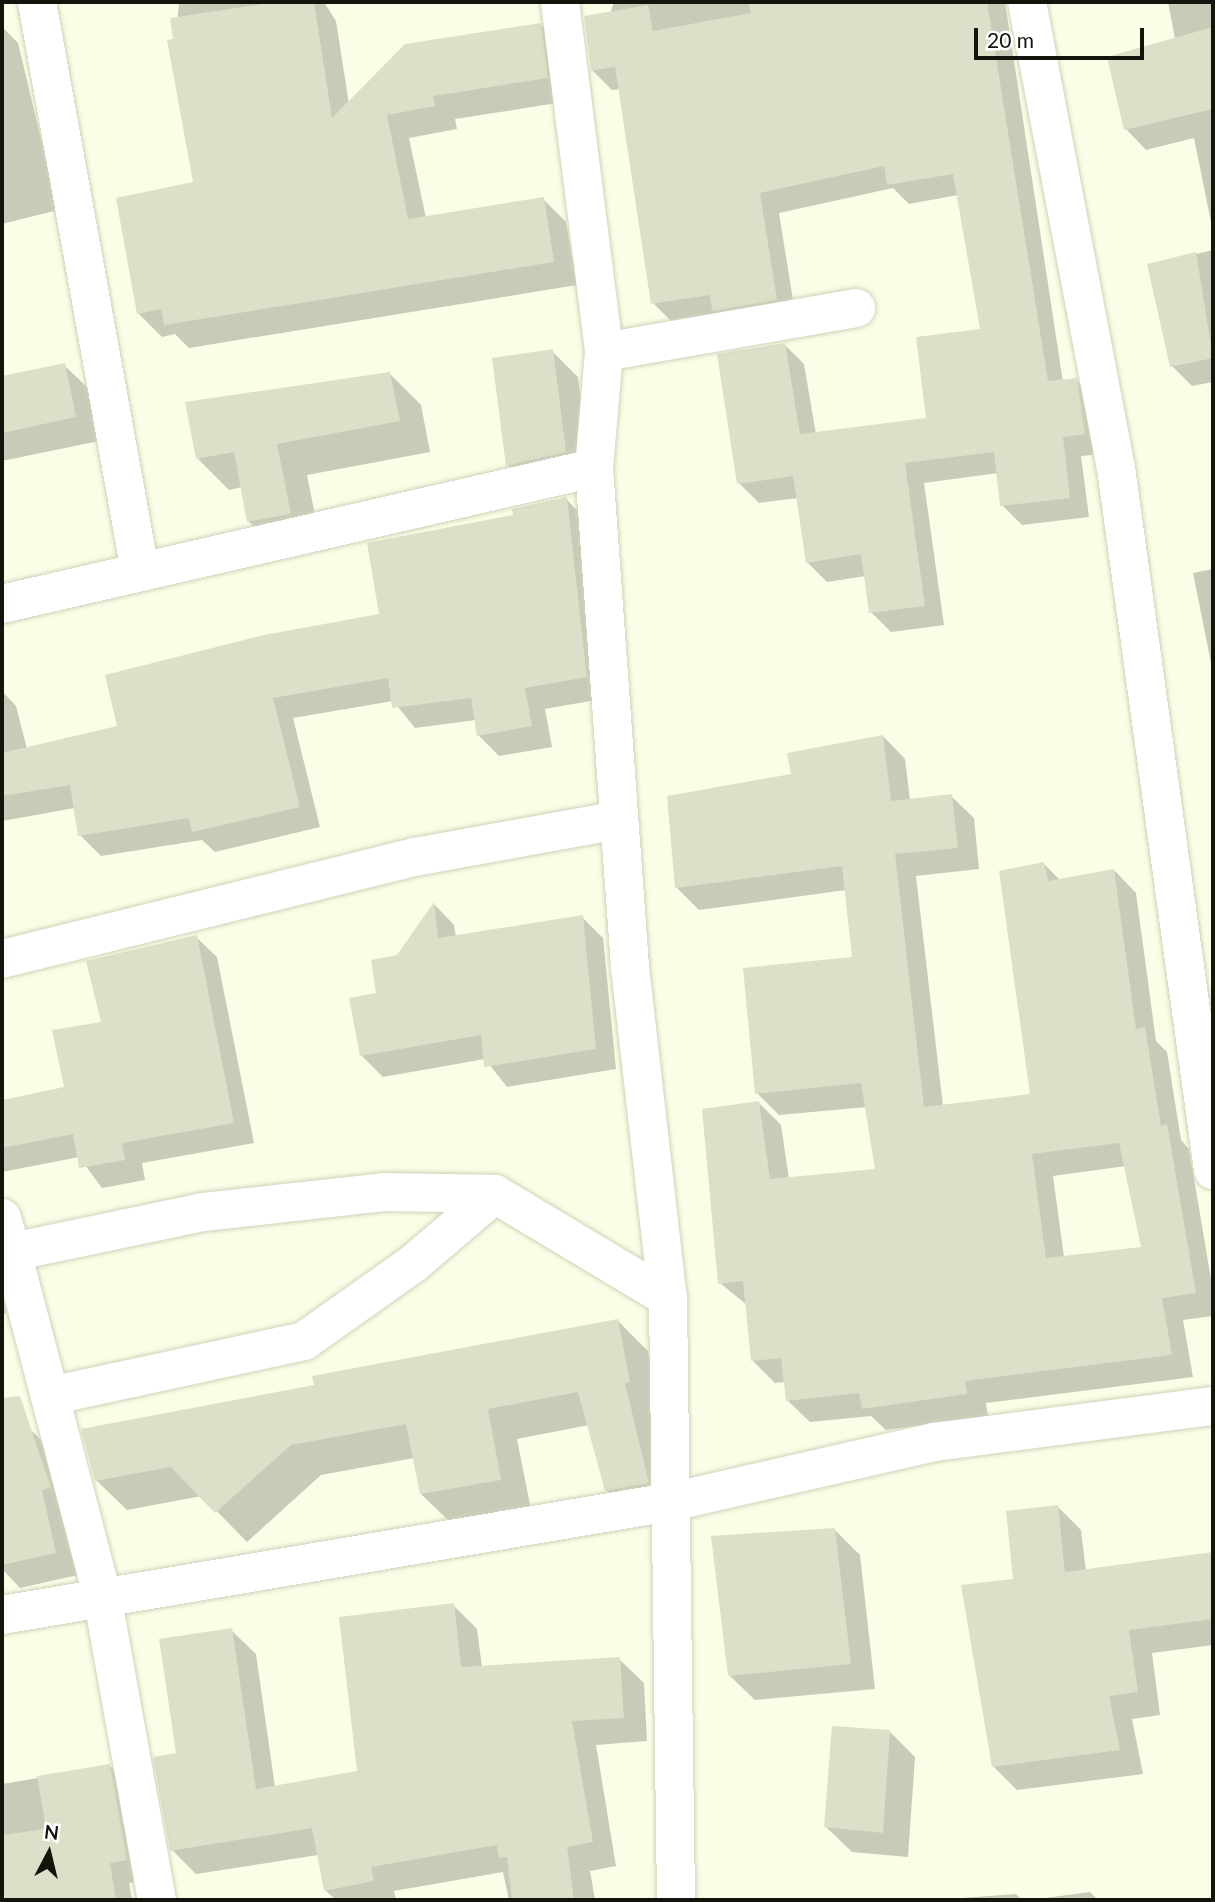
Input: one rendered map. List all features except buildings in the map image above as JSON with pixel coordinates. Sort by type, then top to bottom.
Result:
[{"type":"street","points":[[37,2],[139,570]]},
{"type":"street","points":[[560,2],[604,352],[594,468],[619,820],[668,1298],[675,1501],[670,1622],[677,1900]]},
{"type":"street","points":[[1027,2],[1116,468],[1213,1170]]},
{"type":"street","points":[[604,352],[856,308]]},
{"type":"street","points":[[2,604],[139,570],[594,468]]},
{"type":"street","points":[[2,959],[415,857],[619,820]]},
{"type":"street","points":[[157,1900],[102,1595],[7,1235],[384,1192],[495,1194],[668,1298]]},
{"type":"street","points":[[50,1396],[304,1342],[414,1263],[495,1194]]},
{"type":"street","points":[[2,1615],[102,1595],[675,1501],[935,1443],[1213,1405]]}]
